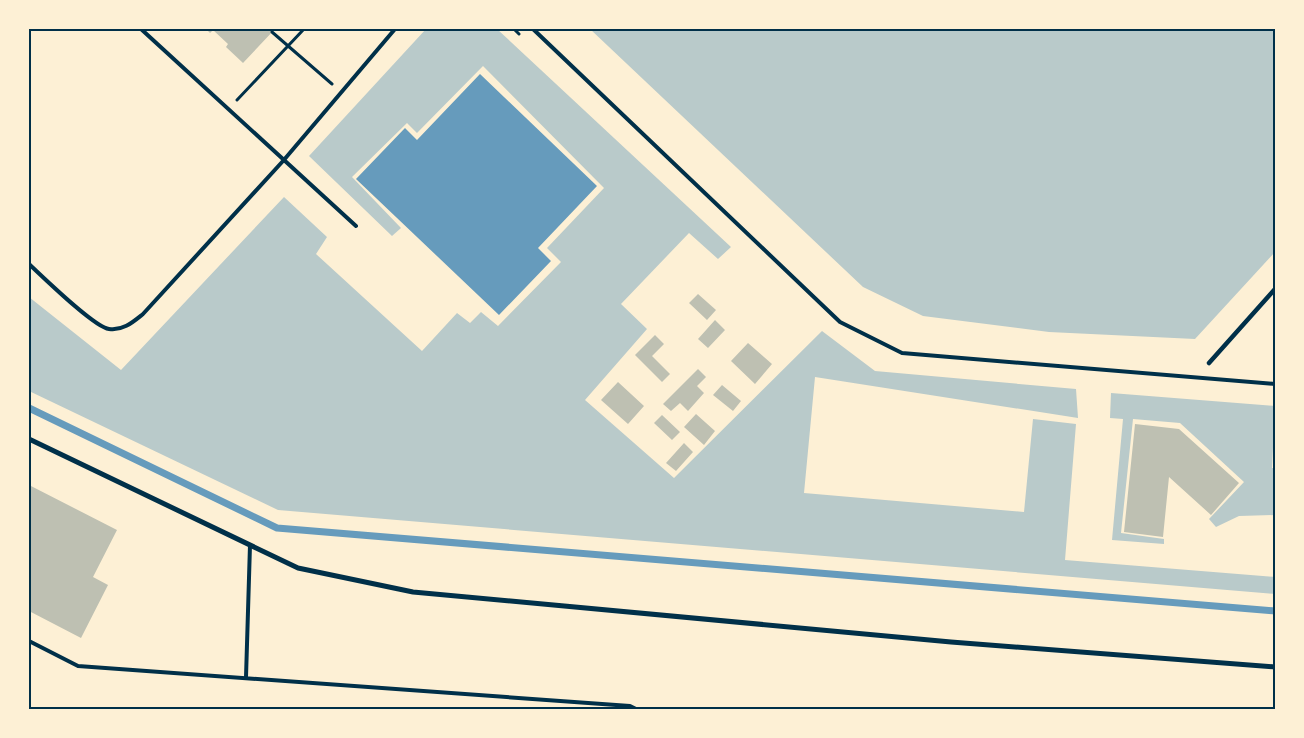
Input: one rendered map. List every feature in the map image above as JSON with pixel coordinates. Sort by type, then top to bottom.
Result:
[{"type":"street","points":[[1209,363],[1275,289]]},
{"type":"street","points":[[29,439],[298,568],[413,592],[951,642],[1275,667]]},
{"type":"lane","points":[[140,29],[356,226]]},
{"type":"lane","points":[[29,264],[93,321],[108,329],[128,327],[144,314],[283,161],[395,29]]},
{"type":"lane","points":[[533,29],[840,322],[902,353],[1275,384]]},
{"type":"lane","points":[[246,677],[250,546]]},
{"type":"lane","points":[[29,641],[78,666],[630,706],[636,709]]},
{"type":"path","points":[[228,110],[304,29]]},
{"type":"path","points":[[514,29],[521,35]]},
{"type":"path","points":[[272,32],[341,92]]},
{"type":"shaded area","points":[[426,29],[497,29],[731,247],[718,259],[689,233],[621,304],[647,329],[585,400],[674,478],[822,331],[875,371],[1076,389],[1078,418],[815,377],[804,493],[1024,512],[1033,419],[1076,424],[1065,560],[1275,577],[1275,594],[278,510],[29,391],[29,297],[121,370],[284,197],[327,237],[316,254],[422,351],[457,313],[470,323],[481,312],[498,326],[561,262],[547,248],[604,188],[483,66],[417,133],[407,123],[352,177],[401,228],[392,236],[309,156]]},
{"type":"shaded area","points":[[590,29],[1275,29],[1275,252],[1195,339],[1049,332],[923,316],[863,287]]},
{"type":"shaded area","points":[[1111,393],[1275,406],[1272,468],[1275,468],[1275,515],[1239,516],[1216,527],[1209,519],[1244,482],[1180,423],[1133,419],[1121,533],[1164,539],[1164,544],[1112,540],[1123,419],[1110,418]]},
{"type":"water","points":[[480,74],[597,186],[538,248],[551,261],[499,315],[356,179],[405,128],[417,140]]},
{"type":"building","points":[[206,29],[275,29],[243,63],[226,47],[228,44],[213,30],[210,33]]},
{"type":"building","points":[[698,294],[716,310],[707,320],[689,303]]},
{"type":"building","points":[[715,320],[725,330],[708,348],[698,339]]},
{"type":"building","points":[[655,335],[664,344],[652,356],[670,374],[662,382],[635,355]]},
{"type":"building","points":[[748,343],[772,364],[755,384],[731,361]]},
{"type":"building","points":[[698,369],[706,377],[697,386],[704,393],[688,411],[680,403],[671,411],[663,404]]},
{"type":"building","points":[[618,382],[644,406],[628,424],[601,400]]},
{"type":"building","points":[[722,385],[741,401],[733,411],[713,395]]},
{"type":"building","points":[[696,414],[715,431],[704,445],[684,427]]},
{"type":"building","points":[[662,415],[680,432],[672,440],[654,423]]},
{"type":"building","points":[[1135,424],[1179,429],[1239,483],[1211,515],[1169,477],[1163,537],[1124,532]]},
{"type":"building","points":[[684,443],[693,452],[676,471],[666,463]]},
{"type":"building","points":[[29,485],[117,530],[93,577],[108,585],[81,638],[29,611]]},
{"type":"waterway","points":[[29,408],[277,528],[1275,611]]}]
